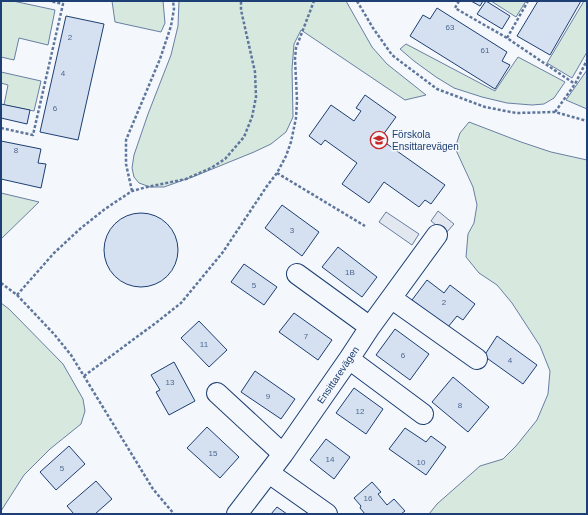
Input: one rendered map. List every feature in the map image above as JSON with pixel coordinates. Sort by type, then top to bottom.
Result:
[{"type":"street","name":"Ensittarevägen","points":[[237,514],[283,454],[370,327],[437,235]]},
{"type":"street","points":[[296,274],[370,327]]},
{"type":"street","points":[[391,298],[477,359]]},
{"type":"street","points":[[349,359],[423,414]]},
{"type":"street","points":[[217,393],[283,454]]},
{"type":"street","points":[[269,473],[327,514]]},
{"type":"path","points":[[1,128],[33,135],[63,4],[50,1]]},
{"type":"path","points":[[132,191],[126,164],[126,140],[160,59],[171,26],[174,10],[173,1]]},
{"type":"path","points":[[17,295],[54,253],[80,228],[105,209],[132,191],[186,179],[211,168],[225,159],[244,137],[252,117],[256,97],[255,72],[241,10],[242,1]]},
{"type":"path","points":[[84,376],[182,303],[223,252],[277,173],[286,156],[291,142],[296,118],[296,48],[314,1]]},
{"type":"path","points":[[357,1],[373,28],[392,55],[437,89],[485,107],[516,113],[555,112],[587,121]]},
{"type":"path","points":[[459,1],[455,8],[507,38],[575,84]]},
{"type":"path","points":[[507,38],[528,1]]},
{"type":"path","points":[[555,112],[575,84],[587,60]]},
{"type":"path","points":[[277,173],[365,226]]},
{"type":"path","points":[[1,283],[17,295],[54,334],[71,355],[153,489],[174,514]]},
{"type":"shaded area","points":[[1,1],[13,1],[55,10],[48,45],[19,38],[14,60],[1,57]]},
{"type":"shaded area","points":[[112,1],[163,1],[165,23],[161,32],[115,22]]},
{"type":"shaded area","points":[[179,1],[346,1],[372,47],[387,64],[426,95],[405,100],[301,30],[294,44],[292,69],[293,117],[286,132],[271,144],[254,152],[164,187],[150,187],[139,183],[134,177],[132,168],[134,155],[171,55],[178,26]]},
{"type":"shaded area","points":[[491,1],[526,1],[516,17]]},
{"type":"shaded area","points":[[584,1],[587,1],[587,52],[572,78],[547,63]]},
{"type":"shaded area","points":[[406,44],[495,91],[518,57],[565,82],[554,98],[544,104],[532,105],[507,103],[454,88],[436,77],[400,49]]},
{"type":"shaded area","points":[[587,70],[587,109],[566,100]]},
{"type":"shaded area","points":[[1,72],[41,81],[34,111],[4,105],[8,85],[1,83]]},
{"type":"shaded area","points":[[469,122],[551,152],[587,160],[587,514],[429,514],[437,504],[480,466],[503,459],[516,446],[537,420],[548,394],[550,371],[540,346],[512,303],[497,285],[479,273],[466,257],[468,234],[474,223],[477,205],[473,187],[455,148],[460,133]]},
{"type":"shaded area","points":[[1,193],[39,202],[1,239]]},
{"type":"shaded area","points":[[438,211],[454,224],[446,233],[431,221]]},
{"type":"shaded area","points":[[386,212],[419,234],[412,245],[379,222]]},
{"type":"shaded area","points":[[1,303],[9,309],[63,364],[83,399],[85,411],[81,424],[50,449],[24,475],[1,511]]},
{"type":"building","points":[[471,1],[483,1],[480,6]]},
{"type":"building","points":[[486,1],[510,16],[502,29],[477,14]]},
{"type":"building","points":[[538,1],[581,1],[550,55],[517,36]]},
{"type":"building","points":[[437,8],[507,52],[502,61],[510,65],[495,89],[410,36],[423,15],[430,19]]},
{"type":"building","points":[[66,16],[104,24],[78,140],[40,132]]},
{"type":"building","points":[[365,95],[396,117],[380,139],[445,185],[431,204],[425,200],[419,207],[384,182],[369,203],[342,184],[357,163],[325,140],[321,145],[309,136],[331,105],[354,121],[361,111],[356,108]]},
{"type":"building","points":[[1,104],[30,110],[27,124],[1,118]]},
{"type":"building","points":[[1,141],[41,149],[38,163],[46,164],[41,188],[1,179]]},
{"type":"building","points":[[282,205],[319,232],[302,256],[265,228]]},
{"type":"building","points":[[141,213],[162,219],[172,229],[178,250],[172,271],[162,281],[141,287],[120,281],[110,271],[104,250],[110,229],[120,219]]},
{"type":"building","points":[[338,247],[377,277],[362,297],[322,267]]},
{"type":"building","points":[[244,264],[277,287],[264,305],[231,282]]},
{"type":"building","points":[[427,280],[444,293],[450,285],[475,304],[463,320],[457,316],[448,327],[412,300]]},
{"type":"building","points":[[294,313],[332,340],[318,360],[279,332]]},
{"type":"building","points":[[199,321],[227,350],[209,367],[181,338]]},
{"type":"building","points":[[395,329],[429,354],[410,380],[376,355]]},
{"type":"building","points":[[497,336],[537,365],[523,384],[484,356]]},
{"type":"building","points":[[174,362],[195,401],[169,415],[156,392],[160,390],[151,375]]},
{"type":"building","points":[[255,371],[295,399],[281,419],[241,392]]},
{"type":"building","points":[[453,377],[489,407],[468,432],[432,402]]},
{"type":"building","points":[[354,388],[383,409],[366,434],[336,413]]},
{"type":"building","points":[[207,427],[239,457],[220,478],[187,448]]},
{"type":"building","points":[[405,428],[426,442],[431,436],[446,447],[426,475],[389,449]]},
{"type":"building","points":[[326,439],[350,457],[334,479],[310,460]]},
{"type":"building","points":[[69,446],[85,464],[56,490],[40,472]]},
{"type":"building","points":[[96,481],[112,499],[95,514],[74,514],[67,506]]},
{"type":"building","points":[[372,482],[381,492],[378,494],[387,505],[394,499],[405,511],[401,514],[365,514],[360,508],[361,506],[354,498]]},
{"type":"building","points":[[277,507],[287,514],[271,514]]},
{"type":"place","name":"Förskola Ensittarevägen","points":[[379,140]]}]
